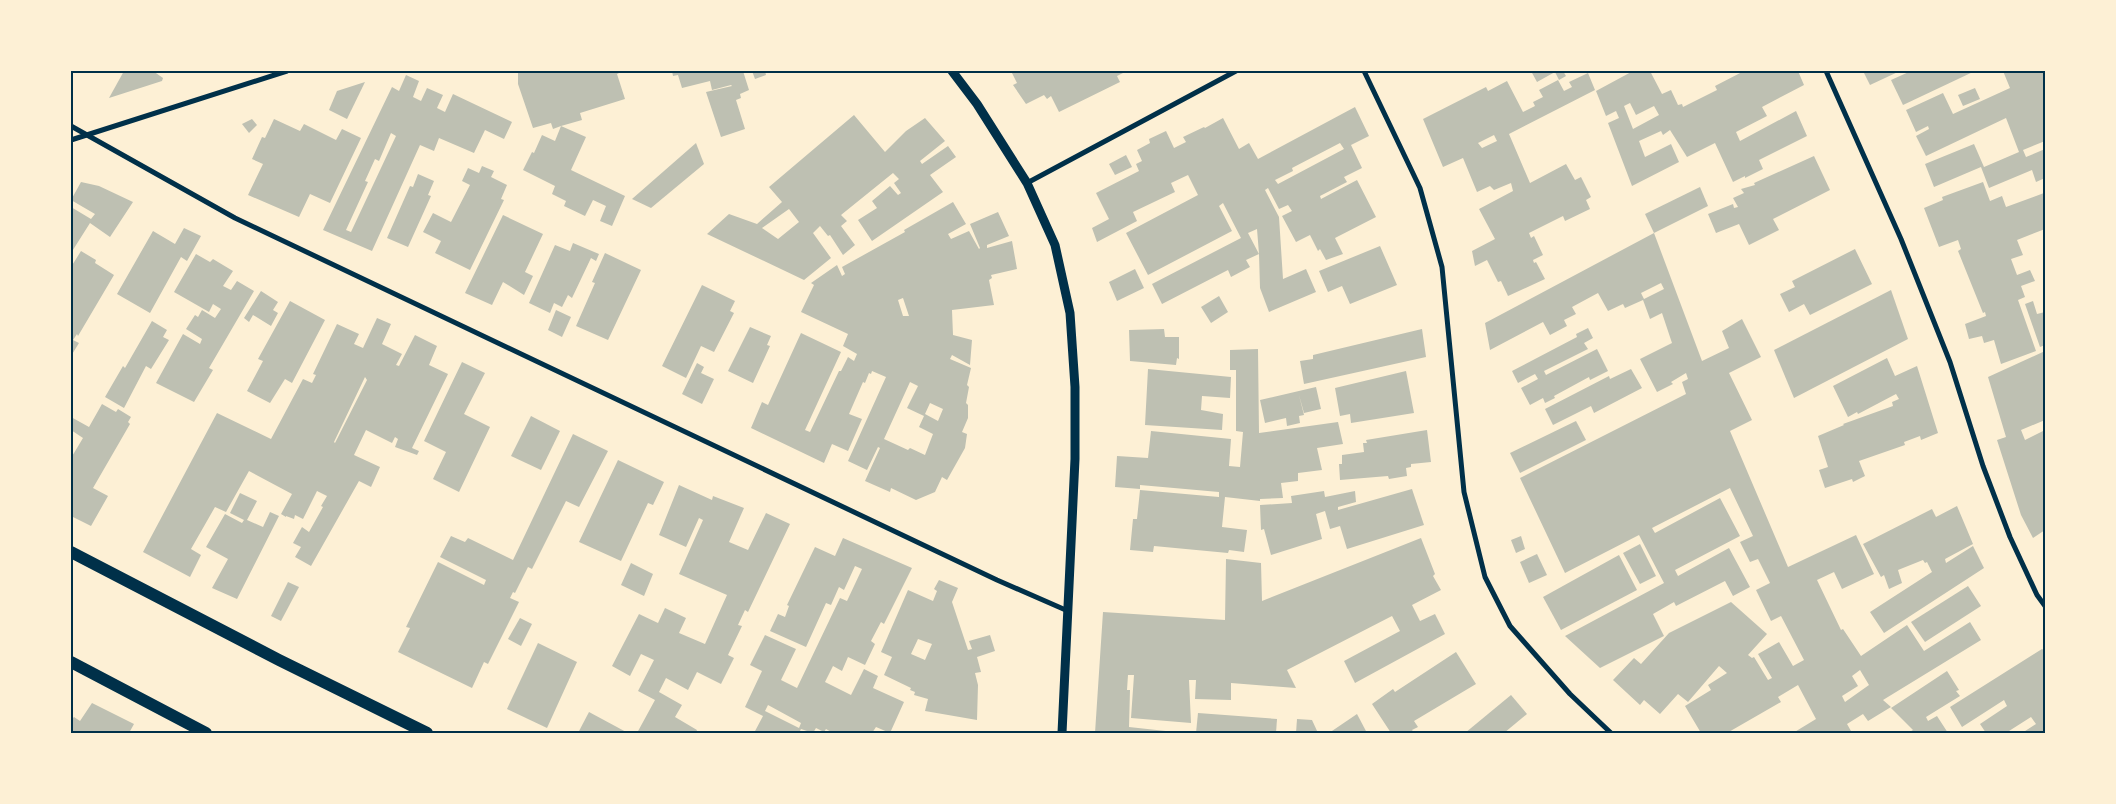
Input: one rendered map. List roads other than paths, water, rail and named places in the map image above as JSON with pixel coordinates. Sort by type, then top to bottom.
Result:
[{"type":"main road","points":[[71,552],[270,655],[427,733]]},
{"type":"main road","points":[[71,662],[206,733]]},
{"type":"street","points":[[71,140],[287,71]]},
{"type":"street","points":[[952,71],[977,104],[1027,183],[1055,245],[1070,312],[1075,387],[1075,459],[1062,733]]},
{"type":"street","points":[[1027,183],[1236,71]]},
{"type":"street","points":[[1364,71],[1420,188],[1442,267],[1464,492],[1485,577],[1510,626],[1570,694],[1611,733]]},
{"type":"street","points":[[1826,71],[1901,239],[1946,353],[1983,466],[2010,537],[2037,595],[2045,606]]},
{"type":"street","points":[[71,126],[235,218],[997,580],[1068,611]]}]
